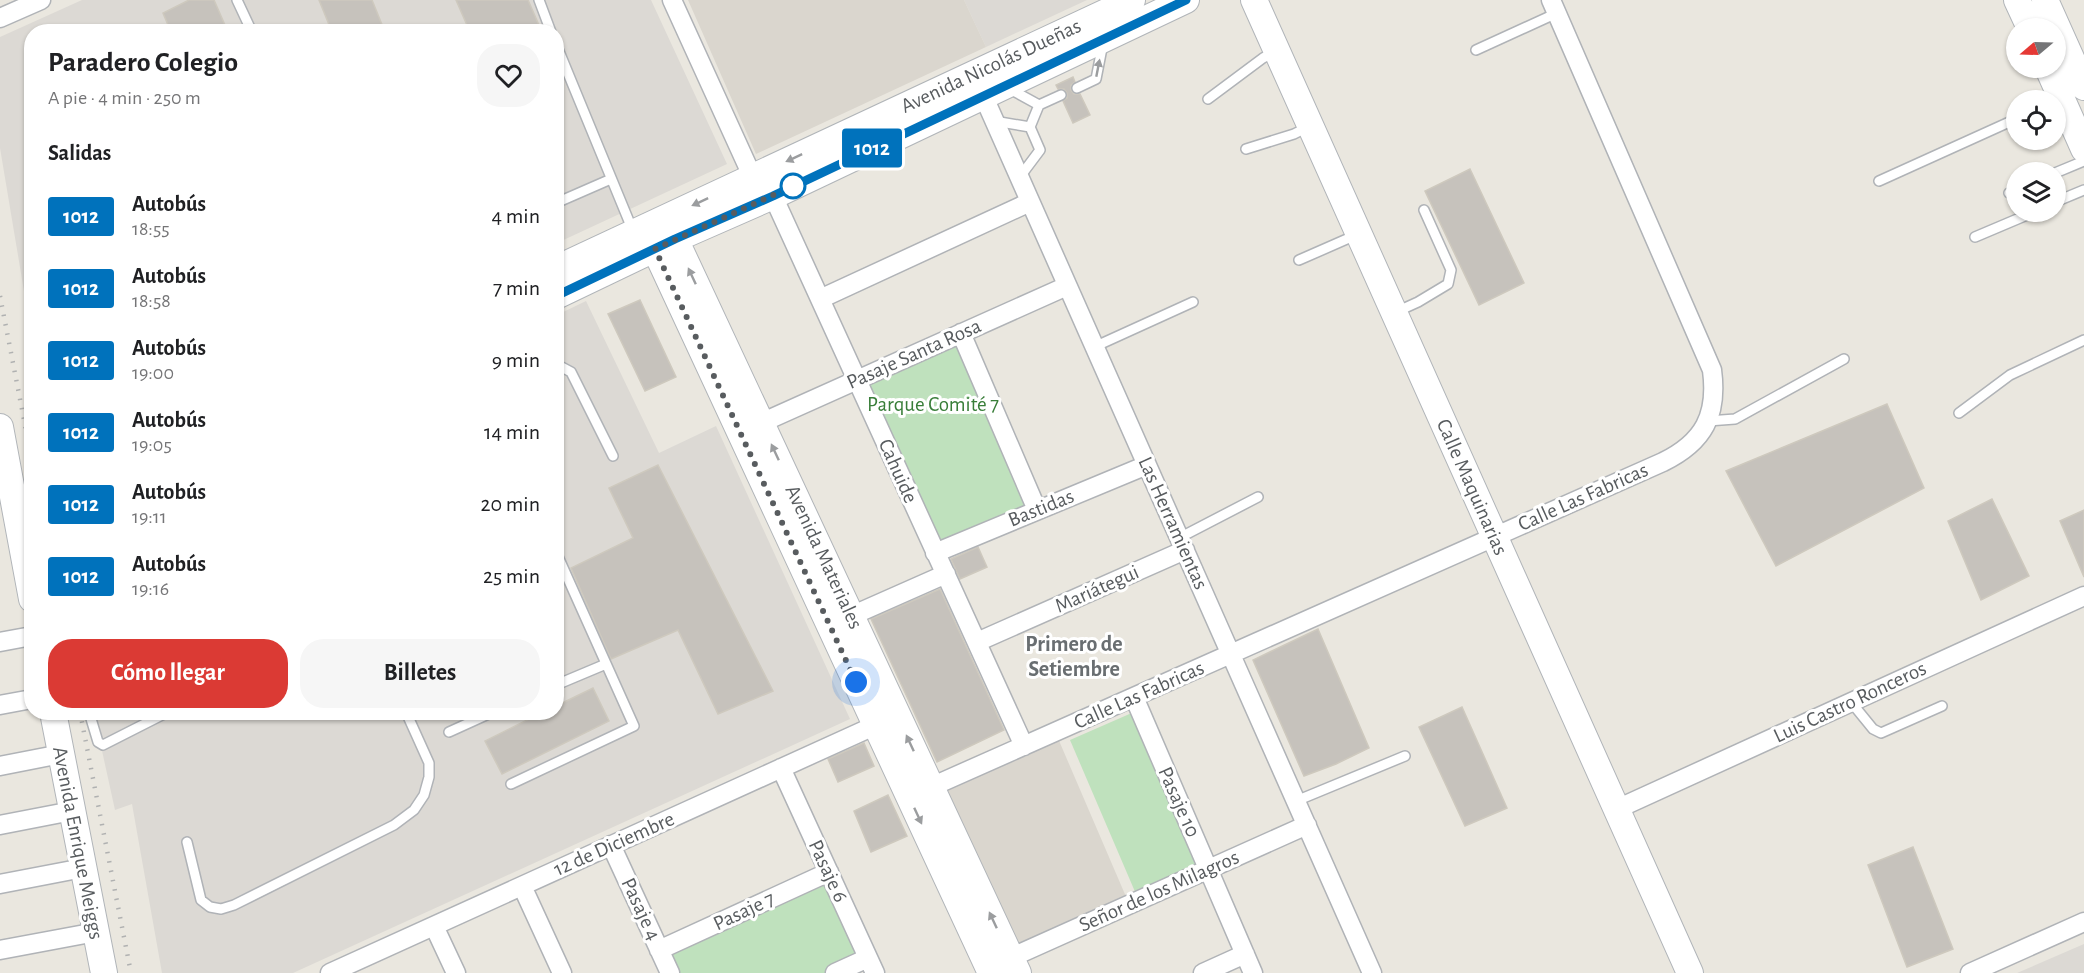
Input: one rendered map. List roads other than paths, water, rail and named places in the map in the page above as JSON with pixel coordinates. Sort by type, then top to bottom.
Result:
[{"type":"street","points":[[0,18],[41,0]]},
{"type":"street","points":[[672,0],[753,178],[773,196]]},
{"type":"street","name":"Avenida Nicolás Dueñas","points":[[564,292],[773,196],[986,85],[1109,27],[1132,0]]},
{"type":"street","points":[[1109,27],[1186,0]]},
{"type":"street","name":"Calle Maquinarias","points":[[1254,0],[1690,973]]},
{"type":"street","points":[[2017,0],[2025,18]]},
{"type":"street","points":[[2045,0],[2084,87]]},
{"type":"street","name":"Calle Las Fabricas","points":[[931,787],[1678,455],[1700,434],[1708,421],[1713,405],[1712,370],[1554,7]]},
{"type":"street","name":"Avenida Nicolás Dueñas","points":[[564,265],[753,178],[986,85]]},
{"type":"street","name":"Las Herramientas","points":[[986,85],[994,120],[1019,178],[1372,973]]},
{"type":"street","points":[[2066,114],[2084,149]]},
{"type":"street","name":"Cahuide","points":[[773,196],[1024,746]]},
{"type":"street","points":[[820,299],[1030,202]]},
{"type":"street","name":"Avenida Materiales","points":[[665,244],[761,423],[851,616],[887,721],[931,787],[1006,968]]},
{"type":"street","name":"Avenida Materiales","points":[[665,244],[887,721],[1006,968]]},
{"type":"street","name":"Pasaje Santa Rosa","points":[[761,423],[1067,286]]},
{"type":"street","points":[[961,333],[1037,510]]},
{"type":"street","points":[[0,427],[24,564]]},
{"type":"street","name":"Bastidas","points":[[935,553],[1147,465]]},
{"type":"street","name":"Mariátegui","points":[[977,642],[1182,544]]},
{"type":"street","points":[[851,616],[946,574]]},
{"type":"street","name":"Luis Castro Ronceros","points":[[1617,809],[2084,596]]},
{"type":"street","points":[[0,642],[24,638]]},
{"type":"street","name":"Pasaje 10","points":[[1134,697],[1253,973]]},
{"type":"street","points":[[0,705],[24,700]]},
{"type":"street","name":"Avenida Enrique Meiggs","points":[[55,720],[104,973]]},
{"type":"street","name":"12 de Diciembre","points":[[330,973],[887,721]]},
{"type":"street","points":[[0,766],[61,754]]},
{"type":"street","name":"Pasaje 6","points":[[781,768],[872,965]]},
{"type":"street","points":[[0,825],[72,811]]},
{"type":"street","name":"Señor de los Milagros","points":[[1006,968],[1208,869],[1307,825]]},
{"type":"street","name":"Pasaje 4","points":[[611,845],[670,973]]},
{"type":"street","points":[[0,884],[83,868]]},
{"type":"street","name":"Pasaje 7","points":[[659,950],[829,872]]},
{"type":"street","points":[[522,886],[562,973]]},
{"type":"street","points":[[1970,973],[2084,922]]},
{"type":"street","points":[[434,926],[456,973]]},
{"type":"street","points":[[0,950],[96,932]]},
{"type":"street","points":[[1203,973],[1245,954]]},
{"type":"street","points":[[835,973],[872,965]]},
{"type":"lane","points":[[237,0],[248,24]]},
{"type":"lane","points":[[538,0],[548,24]]},
{"type":"lane","points":[[1476,50],[1554,7]]},
{"type":"lane","points":[[1077,88],[1096,78],[1109,27]]},
{"type":"lane","points":[[1208,99],[1276,51]]},
{"type":"lane","points":[[564,64],[634,233]]},
{"type":"lane","points":[[986,85],[1039,105]]},
{"type":"lane","points":[[1019,178],[1040,150],[1030,127],[1039,105],[1061,95]]},
{"type":"lane","points":[[994,120],[1030,127]]},
{"type":"lane","points":[[1879,181],[2006,123]]},
{"type":"lane","points":[[1246,149],[1294,134],[1311,126]]},
{"type":"lane","points":[[2066,169],[2084,161]]},
{"type":"lane","points":[[564,200],[611,179]]},
{"type":"lane","points":[[2066,197],[2084,190]]},
{"type":"lane","points":[[1394,312],[1418,302],[1448,284],[1451,270],[1424,210]]},
{"type":"lane","points":[[1975,237],[2010,222]]},
{"type":"lane","points":[[1299,260],[1359,234]]},
{"type":"lane","points":[[1094,347],[1193,302]]},
{"type":"lane","points":[[1959,412],[2010,375],[2084,340]]},
{"type":"lane","points":[[1708,421],[1736,419],[1844,359]]},
{"type":"lane","points":[[564,368],[571,372],[613,456]]},
{"type":"lane","points":[[1182,544],[1258,497]]},
{"type":"lane","points":[[511,784],[634,726],[564,570]]},
{"type":"lane","points":[[564,682],[606,664]]},
{"type":"lane","points":[[1851,702],[1873,729],[1881,733],[1942,706]]},
{"type":"lane","points":[[91,720],[98,742],[103,745],[152,720]]},
{"type":"lane","points":[[187,842],[201,900],[210,907],[221,909],[234,905],[394,825],[414,810],[424,795],[429,777],[429,763],[410,720]]},
{"type":"lane","points":[[449,732],[476,720]]},
{"type":"lane","points":[[1296,801],[1405,756]]},
{"type":"railway","points":[[0,296],[24,420]]},
{"type":"railway","points":[[82,720],[131,973]]},
{"type":"district","name":"Primero de Setiembre","points":[[1074,656]]},
{"type":"park label","name":"Parque Comité 7","points":[[933,404]]}]
